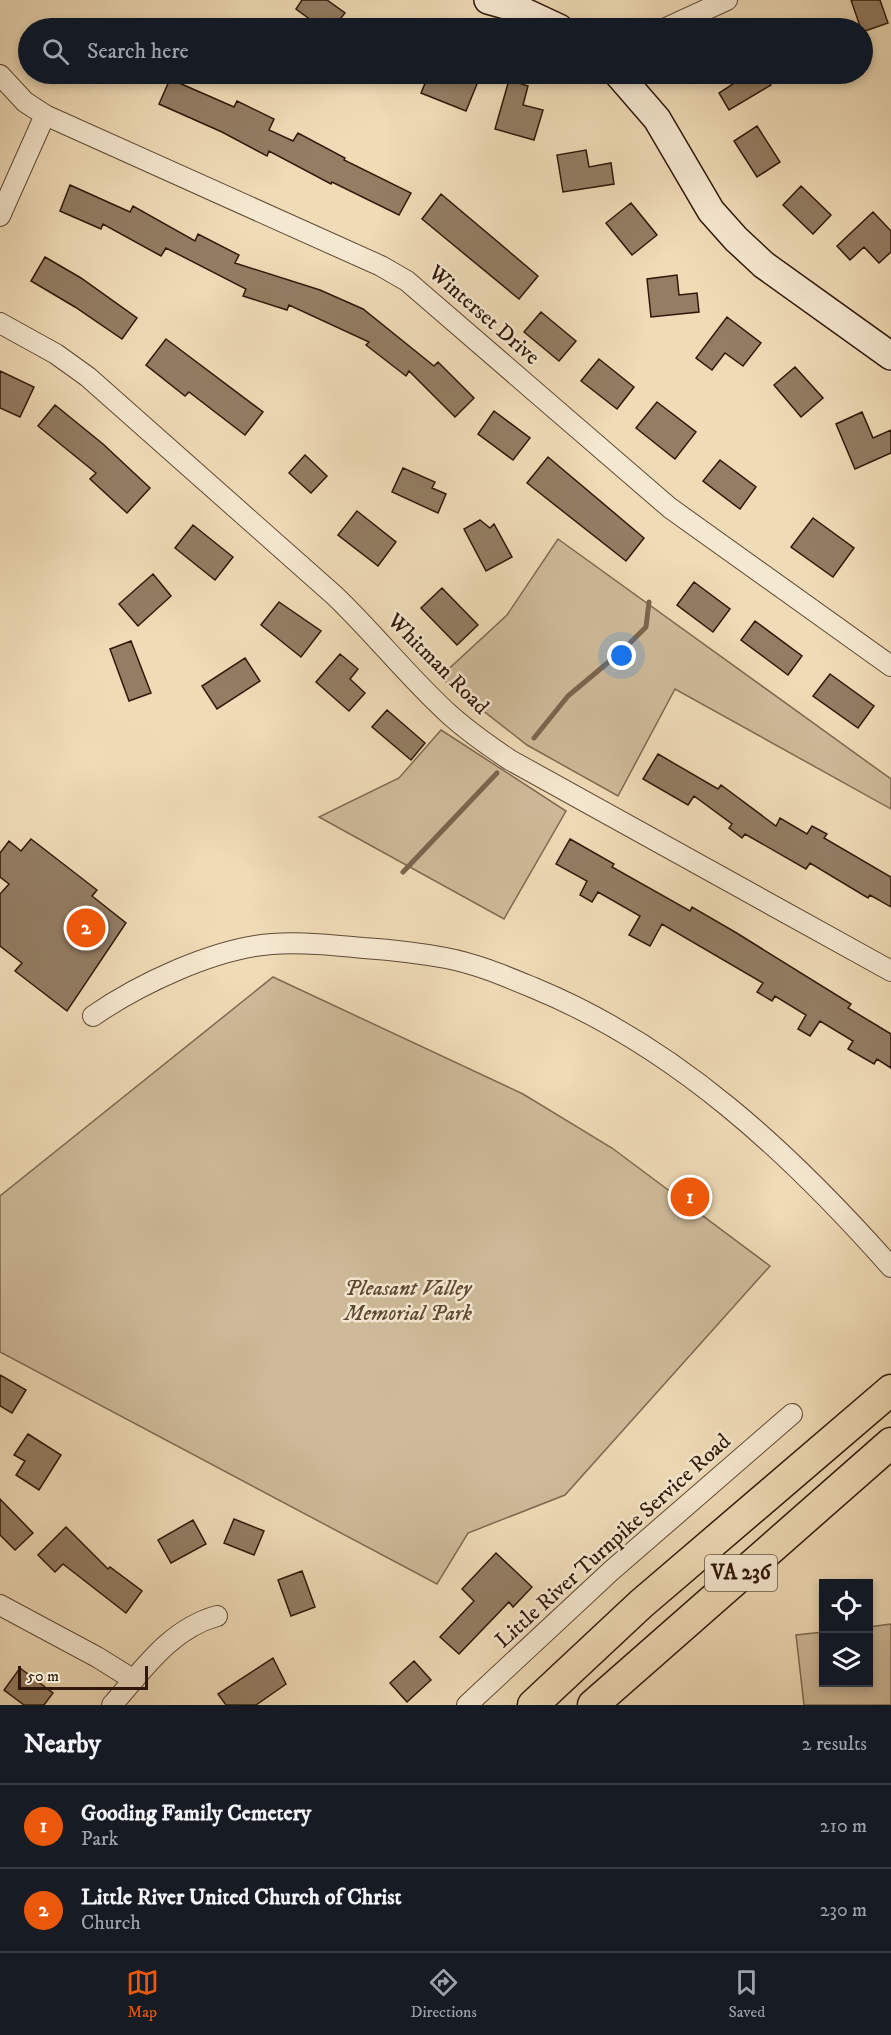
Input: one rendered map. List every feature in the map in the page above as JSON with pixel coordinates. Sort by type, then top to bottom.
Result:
[{"type":"main road","name":"VA 236","points":[[533,1705],[641,1604],[891,1390]]},
{"type":"main road","name":"VA 236","points":[[593,1705],[891,1443]]},
{"type":"street","points":[[488,0],[516,8],[538,18]]},
{"type":"street","points":[[688,18],[728,0]]},
{"type":"street","name":"Winterset Drive","points":[[0,75],[25,102],[45,115],[381,266],[407,281],[670,508],[891,666]]},
{"type":"street","points":[[627,84],[657,119],[711,211],[736,239],[764,265],[891,356]]},
{"type":"street","points":[[0,216],[45,115]]},
{"type":"street","name":"Whitman Road","points":[[0,324],[48,349],[88,377],[334,595],[373,632],[449,714],[479,738],[510,760],[891,971]]},
{"type":"street","points":[[93,1016],[144,986],[206,960],[270,944],[314,944],[395,950],[448,958],[490,970],[601,1019],[644,1044],[699,1082],[795,1164],[891,1267]]},
{"type":"street","name":"Little River Turnpike Service Road","points":[[467,1705],[611,1571],[792,1414]]},
{"type":"street","points":[[0,1605],[98,1657],[134,1680]]},
{"type":"street","points":[[112,1705],[170,1639],[194,1624],[217,1616]]},
{"type":"green space","points":[[558,539],[891,779],[891,809],[675,689],[618,796],[527,745],[440,677],[507,615]]},
{"type":"green space","points":[[441,730],[566,811],[504,919],[319,817],[399,778]]},
{"type":"green space","name":"Pleasant Valley Memorial Park","points":[[273,977],[523,1094],[612,1148],[770,1266],[565,1495],[468,1533],[437,1584],[0,1352],[0,1196]]},
{"type":"green space","points":[[891,1624],[891,1705],[804,1705],[796,1635],[819,1632],[819,1687],[873,1687],[873,1626]]},
{"type":"building","points":[[302,0],[327,0],[345,13],[341,18],[308,18],[296,9]]},
{"type":"building","points":[[851,0],[880,0],[888,23],[873,28],[873,18],[857,18]]},
{"type":"building","points":[[168,84],[181,84],[234,107],[237,101],[274,119],[269,130],[293,141],[298,133],[345,158],[344,160],[411,193],[399,215],[332,182],[331,184],[269,151],[267,156],[222,132],[159,104]]},
{"type":"building","points":[[425,84],[477,84],[466,111],[421,93]]},
{"type":"building","points":[[508,84],[528,86],[523,105],[543,110],[534,140],[495,129]]},
{"type":"building","points":[[733,84],[771,85],[729,110],[719,93]]},
{"type":"building","points":[[757,126],[780,162],[757,177],[734,141]]},
{"type":"building","points":[[586,150],[589,167],[611,163],[614,184],[563,192],[557,155]]},
{"type":"building","points":[[70,185],[130,212],[133,206],[195,241],[198,234],[239,255],[235,263],[320,290],[363,309],[434,366],[438,362],[474,398],[455,417],[409,371],[406,376],[366,345],[369,342],[289,305],[287,310],[243,296],[246,289],[166,248],[161,256],[103,224],[101,229],[60,211]]},
{"type":"building","points":[[801,186],[831,215],[813,234],[783,205]]},
{"type":"building","points":[[441,194],[538,276],[519,299],[422,219]]},
{"type":"building","points":[[631,203],[657,235],[632,255],[606,223]]},
{"type":"building","points":[[873,212],[891,231],[891,252],[879,263],[864,247],[850,260],[837,246]]},
{"type":"building","points":[[45,257],[81,278],[137,318],[122,339],[31,281]]},
{"type":"building","points":[[677,275],[679,295],[697,293],[699,312],[651,317],[647,279]]},
{"type":"building","points":[[541,312],[576,341],[559,361],[524,332]]},
{"type":"building","points":[[727,317],[761,343],[743,366],[725,353],[712,370],[696,358]]},
{"type":"building","points":[[166,339],[263,412],[245,435],[189,392],[185,396],[146,365]]},
{"type":"building","points":[[599,359],[634,387],[617,409],[581,381]]},
{"type":"building","points":[[795,367],[823,398],[801,417],[774,385]]},
{"type":"building","points":[[0,371],[34,387],[20,417],[0,408]]},
{"type":"building","points":[[657,402],[696,432],[675,459],[636,428]]},
{"type":"building","points":[[55,405],[103,444],[150,488],[127,513],[90,479],[96,473],[38,426]]},
{"type":"building","points":[[494,411],[530,438],[513,460],[478,434]]},
{"type":"building","points":[[862,412],[873,438],[891,430],[891,453],[855,469],[836,424]]},
{"type":"building","points":[[305,455],[327,476],[311,493],[289,473]]},
{"type":"building","points":[[548,457],[644,538],[626,561],[527,483]]},
{"type":"building","points":[[720,460],[756,487],[740,509],[703,481]]},
{"type":"building","points":[[403,468],[435,482],[432,488],[446,494],[438,513],[392,492]]},
{"type":"building","points":[[357,511],[396,542],[378,566],[338,535]]},
{"type":"building","points":[[813,518],[854,548],[833,577],[791,547]]},
{"type":"building","points":[[480,520],[490,528],[494,524],[512,557],[486,571],[464,529]]},
{"type":"building","points":[[193,525],[233,557],[215,580],[175,548]]},
{"type":"building","points":[[153,574],[171,596],[138,626],[119,604]]},
{"type":"building","points":[[694,582],[730,609],[713,632],[677,605]]},
{"type":"building","points":[[442,588],[478,625],[457,645],[421,608]]},
{"type":"building","points":[[279,602],[321,631],[301,657],[261,625]]},
{"type":"building","points":[[755,621],[802,656],[788,675],[741,640]]},
{"type":"building","points":[[131,641],[151,693],[129,701],[110,649]]},
{"type":"building","points":[[340,654],[358,669],[350,679],[365,693],[349,711],[316,682]]},
{"type":"building","points":[[245,658],[260,681],[217,709],[202,686]]},
{"type":"building","points":[[830,674],[874,706],[858,728],[813,696]]},
{"type":"building","points":[[387,710],[425,743],[411,760],[372,727]]},
{"type":"building","points":[[658,754],[718,789],[721,785],[776,826],[780,818],[807,834],[812,826],[827,834],[824,838],[891,877],[891,907],[870,895],[868,898],[810,863],[806,869],[745,834],[742,838],[729,828],[732,824],[694,796],[688,805],[643,779]]},
{"type":"building","points":[[31,839],[97,890],[92,896],[126,923],[67,1011],[15,971],[22,963],[0,946],[0,894],[9,884],[0,877],[0,853],[9,841],[21,851]]},
{"type":"building","points":[[570,839],[614,864],[612,867],[690,911],[692,907],[735,932],[851,1004],[848,1008],[891,1034],[891,1068],[877,1059],[874,1064],[848,1049],[853,1041],[820,1021],[810,1036],[798,1029],[806,1015],[775,996],[772,1001],[757,992],[763,983],[662,924],[650,946],[629,935],[640,916],[598,892],[592,902],[580,895],[587,881],[556,864]]},
{"type":"building","points":[[0,1375],[26,1390],[12,1413],[0,1406]]},
{"type":"building","points":[[28,1434],[61,1455],[39,1490],[16,1475],[25,1461],[14,1455]]},
{"type":"building","points":[[0,1499],[33,1533],[15,1550],[0,1535]]},
{"type":"building","points":[[234,1519],[264,1531],[254,1555],[224,1543]]},
{"type":"building","points":[[193,1520],[206,1544],[171,1563],[158,1540]]},
{"type":"building","points":[[66,1527],[108,1569],[110,1567],[142,1591],[126,1613],[63,1564],[55,1572],[38,1555]]},
{"type":"building","points":[[496,1553],[532,1587],[513,1607],[509,1602],[459,1654],[440,1637],[474,1601],[462,1589]]},
{"type":"building","points":[[302,1571],[315,1607],[291,1616],[278,1580]]},
{"type":"building","points":[[273,1658],[286,1684],[256,1705],[226,1705],[218,1694]]},
{"type":"building","points":[[414,1661],[431,1680],[407,1702],[390,1683]]},
{"type":"building","points":[[20,1668],[53,1693],[44,1705],[24,1705],[4,1690]]},
{"type":"waterway","points":[[534,738],[568,696],[623,650],[646,627],[649,602]]},
{"type":"waterway","points":[[403,872],[497,773]]},
{"type":"place","name":"Little River United Church of Christ","points":[[86,928]]},
{"type":"place","name":"Gooding Family Cemetery","points":[[690,1197]]}]
